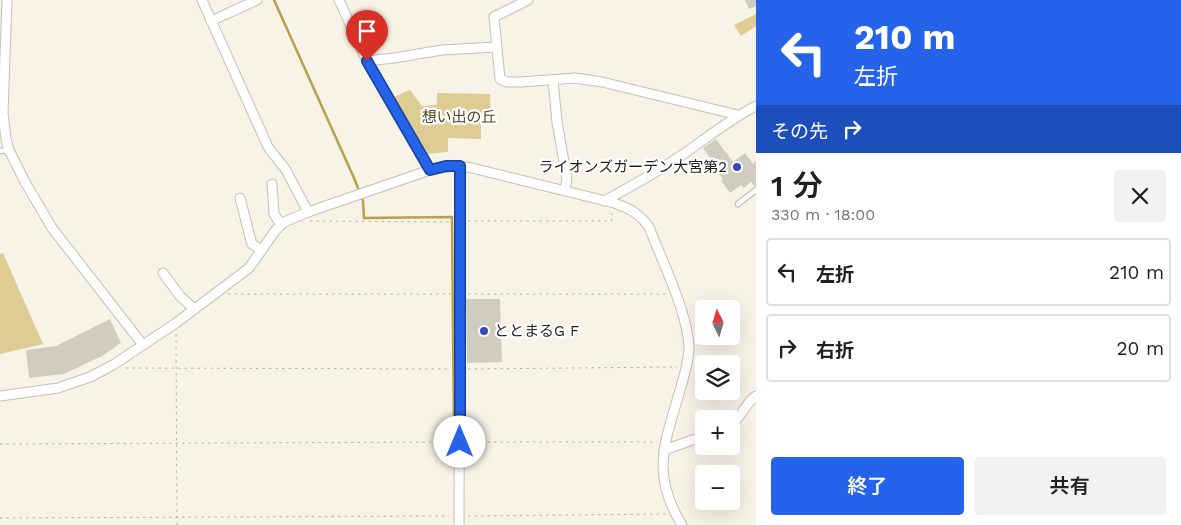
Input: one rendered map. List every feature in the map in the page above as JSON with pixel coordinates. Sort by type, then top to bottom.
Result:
[{"type":"street","points":[[7,0],[3,18],[5,151],[52,228],[143,345]]},
{"type":"street","points":[[202,0],[268,147],[286,170],[308,212]]},
{"type":"street","points":[[211,21],[257,0]]},
{"type":"street","points":[[339,0],[367,61],[430,170]]},
{"type":"street","points":[[528,0],[494,17],[500,79],[507,82],[575,78],[602,82],[738,115]]},
{"type":"street","points":[[367,61],[442,50],[496,47]]},
{"type":"street","points":[[553,80],[557,122],[566,173],[566,190]]},
{"type":"street","points":[[604,201],[639,182],[738,115],[756,106]]},
{"type":"street","points":[[0,396],[58,388],[90,377],[113,365],[176,323],[249,268],[284,222],[430,170],[446,166],[460,166],[566,190],[625,207],[643,219],[648,227],[675,294],[688,336],[687,367],[665,446],[663,475],[673,511],[682,525]]},
{"type":"street","points":[[459,521],[460,166]]},
{"type":"street","points":[[272,184],[274,214],[281,225]]},
{"type":"street","points":[[240,198],[252,244],[262,250]]},
{"type":"street","points":[[163,273],[180,296],[194,309]]},
{"type":"street","points":[[740,417],[749,400],[756,396]]},
{"type":"street","points":[[665,446],[695,438]]},
{"type":"lane","points":[[738,204],[756,190]]},
{"type":"path","points":[[213,294],[675,294]]},
{"type":"path","points":[[176,323],[177,525]]},
{"type":"path","points":[[113,365],[119,368],[460,369],[687,367]]},
{"type":"path","points":[[0,444],[460,442],[665,446]]},
{"type":"path","points":[[0,518],[177,517],[459,521],[665,514],[673,511]]},
{"type":"green space","points":[[756,14],[756,26],[741,36],[734,25]]},
{"type":"green space","name":"想い出の丘","points":[[410,90],[422,106],[437,105],[437,93],[490,94],[491,123],[481,123],[481,139],[448,138],[448,152],[428,154],[394,97]]},
{"type":"green space","points":[[3,253],[43,344],[0,354],[0,254]]},
{"type":"building","points":[[745,0],[756,0],[756,6],[749,9]]},
{"type":"building","name":"ライオンズガーデン大宮第2","points":[[716,139],[733,162],[745,153],[753,164],[756,161],[756,186],[751,182],[744,188],[741,185],[730,193],[721,180],[723,179],[718,173],[720,171],[703,148]]},
{"type":"building","name":"ととまるG F","points":[[466,299],[500,299],[502,362],[467,363]]},
{"type":"building","points":[[110,319],[121,343],[102,356],[64,374],[29,378],[26,350],[56,346]]},
{"type":"waterway","points":[[274,0],[354,178],[363,201],[364,218],[452,217],[454,437]]},
{"type":"place","name":"ライオンズガーデン大宮第2","points":[[737,167]]},
{"type":"place","name":"ととまるG F","points":[[484,331]]},
{"type":"route","points":[[367,61],[430,170],[446,166],[460,166],[460,442]]}]
